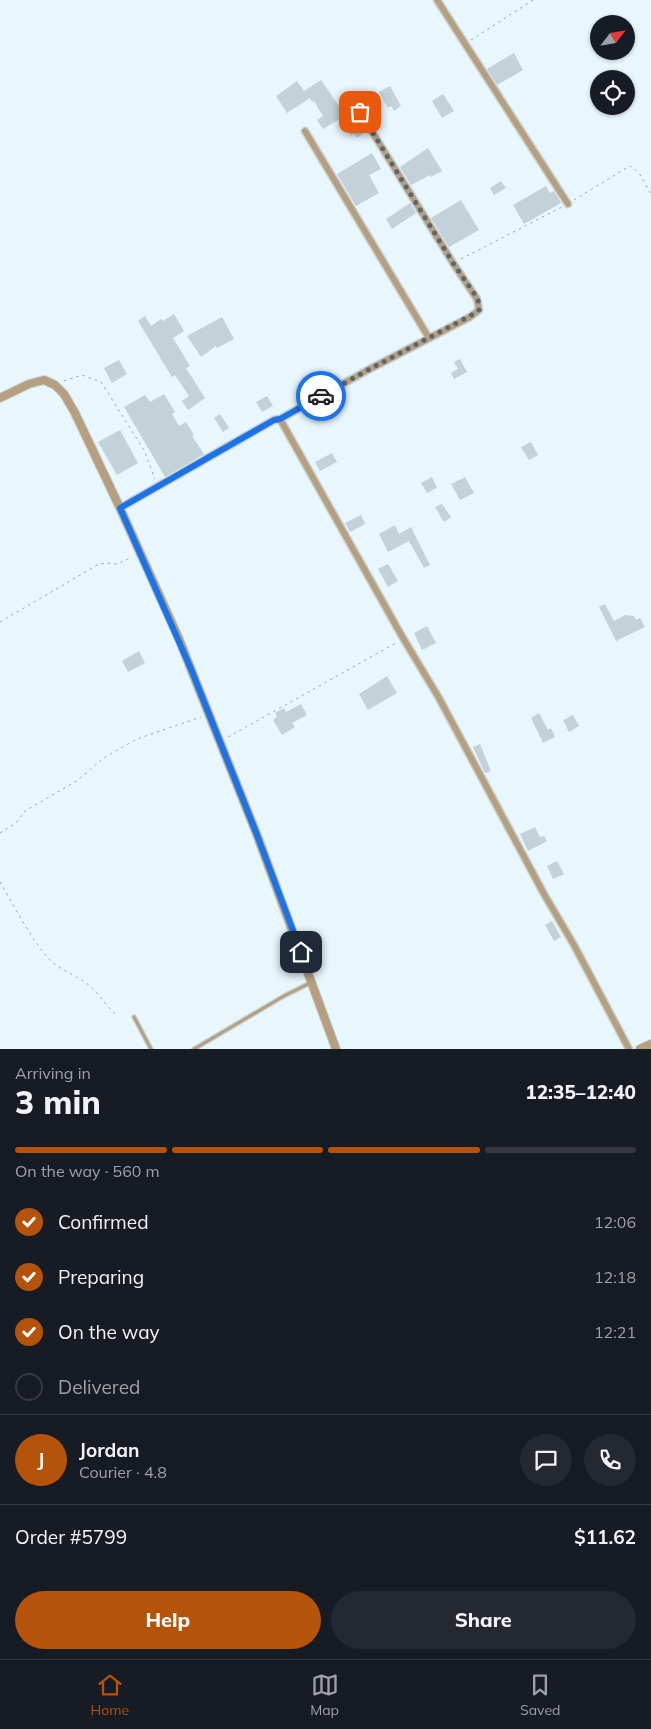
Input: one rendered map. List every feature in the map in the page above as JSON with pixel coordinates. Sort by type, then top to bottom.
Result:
[{"type":"street","points":[[438,0],[568,204]]},
{"type":"street","points":[[120,508],[274,420],[280,419],[479,310],[478,299],[453,263],[360,112]]},
{"type":"street","points":[[305,131],[429,338]]},
{"type":"street","points":[[0,398],[29,384],[44,380],[54,385],[64,394],[75,413],[120,508],[209,714],[257,835],[336,1049]]},
{"type":"street","points":[[280,419],[403,638],[439,698],[629,1049]]},
{"type":"street","points":[[640,1049],[651,1044]]},
{"type":"lane","points":[[194,1049],[284,996],[311,983]]},
{"type":"lane","points":[[134,1016],[151,1049]]},
{"type":"path","points":[[466,43],[534,0]]},
{"type":"path","points":[[453,263],[568,204],[630,166],[639,173],[651,194]]},
{"type":"path","points":[[54,385],[82,375],[101,382],[144,450],[153,476],[160,486]]},
{"type":"path","points":[[0,622],[99,564],[117,564],[140,554]]},
{"type":"path","points":[[220,742],[403,638]]},
{"type":"path","points":[[0,833],[16,823],[25,811],[78,780],[105,757],[136,740],[160,730],[209,714]]},
{"type":"path","points":[[0,882],[34,938],[52,962],[92,988],[109,1009],[118,1016]]},
{"type":"building","points":[[514,53],[523,70],[497,85],[487,69]]},
{"type":"building","points":[[321,80],[339,106],[345,103],[352,113],[355,111],[363,126],[360,127],[364,133],[357,138],[354,134],[351,136],[340,119],[323,129],[317,120],[323,116],[310,98],[287,113],[276,96],[297,81],[304,91]]},
{"type":"building","points":[[390,86],[401,106],[394,111],[391,106],[388,108],[379,92]]},
{"type":"building","points":[[443,94],[454,111],[442,118],[432,101]]},
{"type":"building","points":[[428,148],[442,171],[411,185],[400,167]]},
{"type":"building","points":[[372,153],[381,169],[369,175],[379,193],[356,206],[337,174]]},
{"type":"building","points":[[501,181],[506,188],[494,195],[490,188]]},
{"type":"building","points":[[546,186],[550,193],[554,191],[561,203],[524,224],[513,205]]},
{"type":"building","points":[[461,200],[479,230],[449,247],[431,218]]},
{"type":"building","points":[[410,203],[416,213],[392,229],[386,219]]},
{"type":"building","points":[[174,314],[184,331],[173,338],[190,366],[186,368],[205,398],[188,410],[182,401],[189,396],[175,375],[172,377],[138,321],[145,316],[151,326],[161,319],[163,321]]},
{"type":"building","points":[[222,317],[234,339],[217,348],[216,346],[201,357],[187,336]]},
{"type":"building","points":[[460,359],[467,372],[454,379],[451,373],[458,369],[454,362]]},
{"type":"building","points":[[119,360],[127,374],[112,383],[104,368]]},
{"type":"building","points":[[164,394],[175,412],[172,414],[179,426],[186,422],[194,435],[192,436],[204,454],[165,477],[124,407],[145,395],[150,402]]},
{"type":"building","points":[[267,396],[273,406],[262,412],[256,402]]},
{"type":"building","points":[[220,414],[229,428],[223,432],[214,418]]},
{"type":"building","points":[[120,430],[138,463],[117,475],[98,442]]},
{"type":"building","points":[[531,442],[538,455],[529,460],[521,447]]},
{"type":"building","points":[[332,453],[337,462],[320,471],[315,462]]},
{"type":"building","points":[[432,477],[437,488],[427,493],[421,483]]},
{"type":"building","points":[[465,477],[474,493],[460,500],[451,484]]},
{"type":"building","points":[[442,504],[451,517],[444,522],[435,507]]},
{"type":"building","points":[[361,515],[365,524],[350,532],[345,523]]},
{"type":"building","points":[[395,525],[399,534],[411,527],[430,565],[424,568],[409,541],[388,552],[379,534]]},
{"type":"building","points":[[388,564],[398,581],[388,587],[378,569]]},
{"type":"building","points":[[605,604],[614,621],[625,615],[634,616],[636,620],[640,618],[645,627],[616,641],[599,607]]},
{"type":"building","points":[[427,626],[436,643],[422,650],[414,633]]},
{"type":"building","points":[[139,651],[145,663],[128,672],[122,661]]},
{"type":"building","points":[[387,676],[397,693],[368,710],[359,694]]},
{"type":"building","points":[[301,704],[307,715],[292,723],[295,727],[282,735],[273,720],[277,717],[275,713],[284,708],[286,712]]},
{"type":"building","points":[[539,713],[548,730],[551,728],[555,737],[543,743],[531,718]]},
{"type":"building","points":[[573,715],[579,726],[569,732],[563,720]]},
{"type":"building","points":[[480,744],[491,771],[485,773],[473,747]]},
{"type":"building","points":[[535,827],[540,837],[544,836],[547,841],[528,851],[520,834]]},
{"type":"building","points":[[557,861],[564,874],[553,879],[547,866]]},
{"type":"building","points":[[552,921],[561,937],[554,941],[545,925]]},
{"type":"way so far","points":[[321,396],[479,310],[478,299],[453,263],[360,112]]},
{"type":"route","points":[[301,952],[191,669],[120,508],[274,420],[280,419],[321,396]]}]
